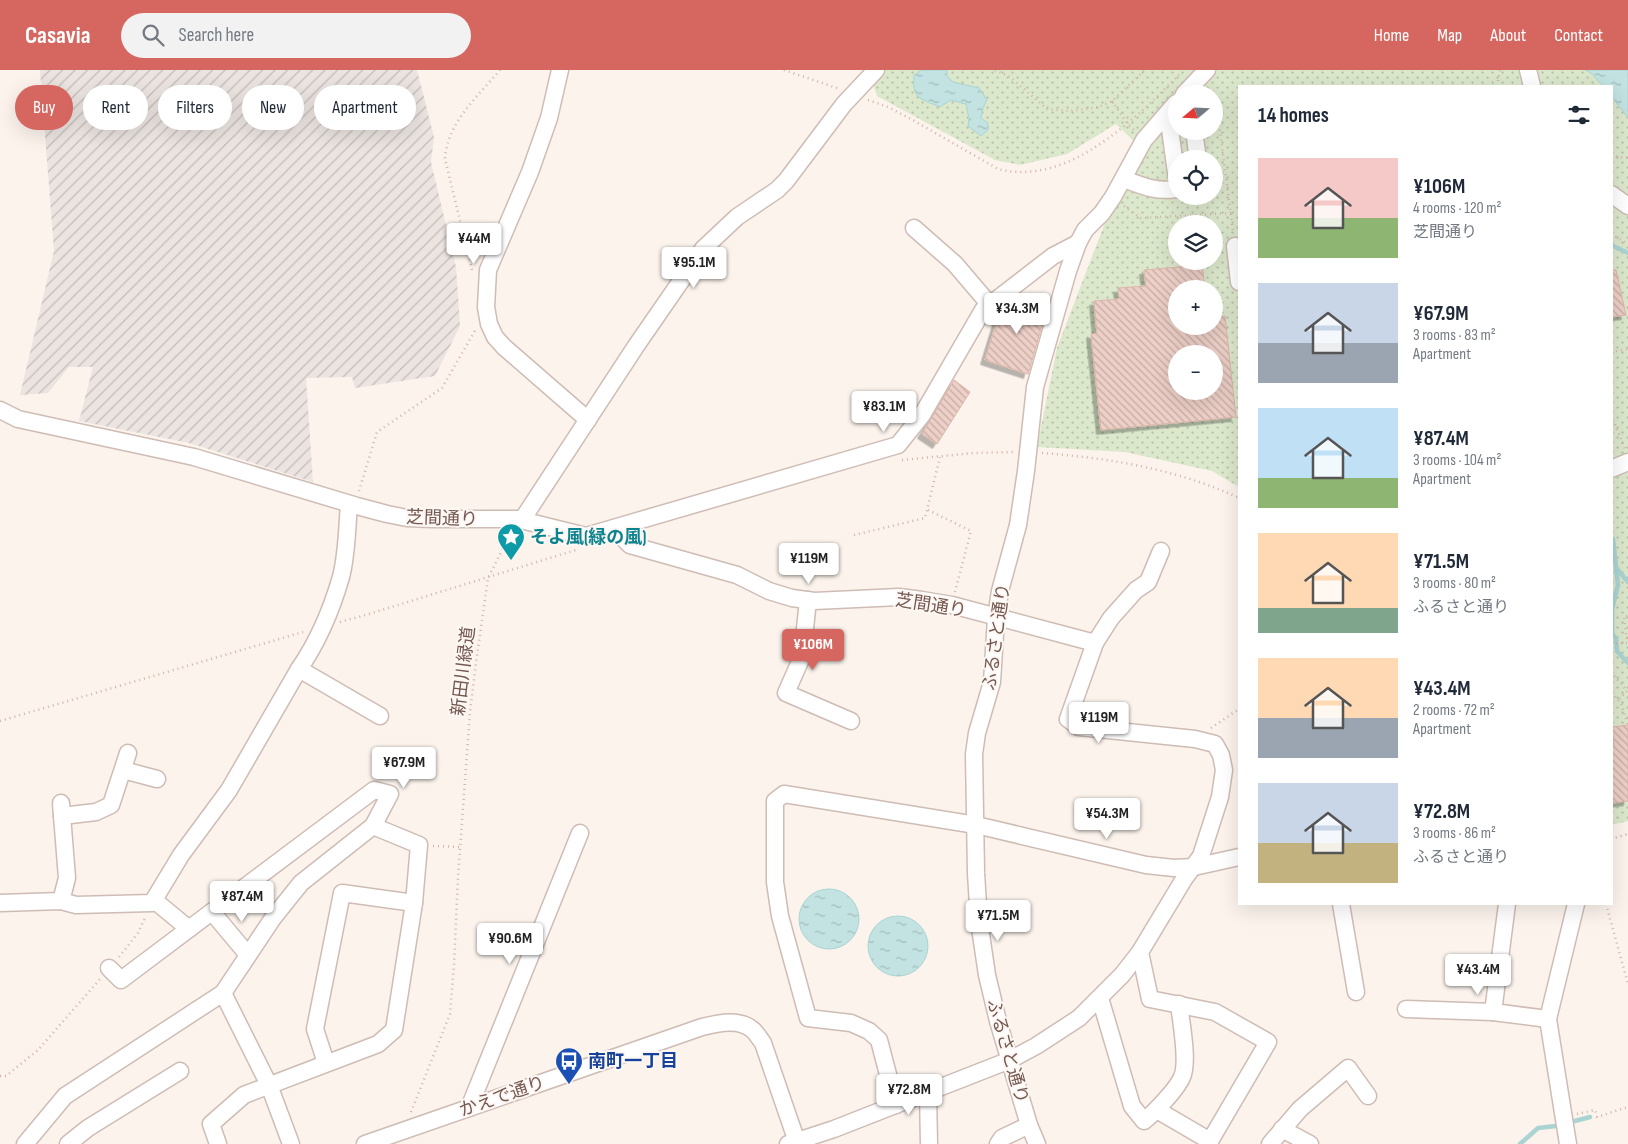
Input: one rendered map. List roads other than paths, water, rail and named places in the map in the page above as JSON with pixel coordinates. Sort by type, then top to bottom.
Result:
[{"type":"street","points":[[560,70],[549,118],[533,163],[488,270],[486,307],[489,324],[495,336],[504,347],[588,420]]},
{"type":"street","points":[[520,520],[703,249],[737,217],[777,190],[786,181],[844,104],[876,70]]},
{"type":"street","points":[[1528,70],[1532,85]]},
{"type":"street","points":[[1189,85],[1196,74]]},
{"type":"street","name":"ふるさと通り","points":[[1035,1143],[998,1021],[987,975],[979,921],[976,873],[974,754],[977,733],[992,682],[996,618],[1000,591],[1018,525],[1026,471],[1034,387],[1078,243],[1085,230],[1102,213],[1113,197],[1144,140],[1168,126]]},
{"type":"street","points":[[1124,179],[1152,189],[1168,190]]},
{"type":"street","points":[[1613,195],[1628,206]]},
{"type":"street","points":[[914,228],[954,264],[990,305]]},
{"type":"street","points":[[616,528],[898,445],[922,416],[983,310],[1053,256],[1078,243]]},
{"type":"street","points":[[1235,246],[1238,273]]},
{"type":"street","name":"芝間通り","points":[[0,410],[18,419],[194,456],[353,505],[406,518],[520,520],[586,536],[616,528],[630,545],[737,575],[769,591],[792,598],[838,601],[899,597],[952,606],[1095,643]]},
{"type":"street","points":[[1613,468],[1628,462]]},
{"type":"street","points":[[153,902],[181,855],[229,790],[299,669],[311,652],[341,577],[353,505]]},
{"type":"street","points":[[792,1143],[834,1129],[1010,1060],[1036,1046],[1079,1018],[1100,998],[1140,952],[1184,879],[1201,856],[1220,797],[1224,770],[1221,755],[1215,744],[1195,739],[1079,727],[1068,719],[1095,643],[1111,618],[1136,590],[1148,582],[1161,551]]},
{"type":"street","points":[[808,600],[802,657],[786,694],[850,721]]},
{"type":"street","points":[[299,669],[380,716]]},
{"type":"street","points":[[61,901],[67,878],[62,809],[96,812],[112,805],[128,753]]},
{"type":"street","points":[[123,770],[157,779]]},
{"type":"street","points":[[25,1144],[65,1096],[223,993],[273,918],[301,883],[373,826],[390,794],[374,790],[121,980],[109,968]]},
{"type":"street","points":[[896,1105],[879,1040],[869,1030],[851,1023],[808,1018],[780,916],[775,882],[775,801],[784,794],[976,825],[1146,865],[1174,868],[1194,867],[1238,857]]},
{"type":"street","points":[[218,1144],[211,1124],[244,1095],[378,1044],[394,1030],[414,902],[419,845],[373,826]]},
{"type":"street","points":[[469,1108],[580,833]]},
{"type":"street","points":[[326,1063],[315,1029],[342,893],[414,902]]},
{"type":"street","points":[[0,903],[61,901],[76,905],[153,902],[188,929]]},
{"type":"street","points":[[1341,905],[1356,992]]},
{"type":"street","points":[[1493,1012],[1507,905]]},
{"type":"street","points":[[1568,1144],[1548,1019],[1576,905]]},
{"type":"street","points":[[212,912],[248,955]]},
{"type":"street","points":[[1140,952],[1150,999],[1215,1012],[1268,1042],[1210,1140],[1157,1110]]},
{"type":"street","points":[[223,993],[269,1085],[291,1144]]},
{"type":"street","points":[[1100,998],[1132,1106],[1144,1121],[1157,1110],[1182,1077],[1185,1060],[1179,1004]]},
{"type":"street","points":[[1406,1009],[1493,1012],[1548,1019]]},
{"type":"street","name":"かえで通り","points":[[365,1144],[406,1137],[469,1108],[702,1027],[723,1022],[739,1023],[753,1030],[763,1043],[792,1143]]},
{"type":"street","points":[[1270,1144],[1300,1109],[1348,1068],[1368,1096]]},
{"type":"street","points":[[68,1144],[88,1128],[180,1071]]},
{"type":"street","points":[[928,1092],[929,1144]]},
{"type":"street","points":[[998,1144],[1002,1138],[1029,1125]]},
{"type":"street","points":[[1282,1130],[1310,1144]]},
{"type":"water","points":[[920,70],[947,70],[947,76],[953,82],[979,88],[987,100],[981,118],[988,123],[988,130],[981,136],[968,126],[969,119],[966,104],[951,100],[940,107],[918,97],[914,89],[914,75]]},
{"type":"water","points":[[1585,70],[1628,70],[1628,118],[1613,99],[1613,85],[1602,85],[1591,73]]},
{"type":"water","points":[[829,889],[846,894],[854,902],[859,919],[854,936],[846,944],[829,949],[812,944],[804,936],[799,919],[804,902],[812,894]]},
{"type":"water","points":[[892,916],[904,916],[915,921],[923,929],[928,940],[926,958],[915,971],[904,976],[892,976],[881,971],[873,963],[868,952],[868,940],[873,929],[881,921]]},
{"type":"waterway","points":[[1613,246],[1628,253]]},
{"type":"waterway","points":[[1613,539],[1618,585],[1613,605]]},
{"type":"waterway","points":[[1617,569],[1628,582]]},
{"type":"waterway","points":[[1613,635],[1616,638],[1617,651],[1628,663]]},
{"type":"waterway","points":[[1575,1121],[1590,1117]]},
{"type":"waterway","points":[[1520,1144],[1538,1128],[1556,1126]]},
{"type":"place","name":"そよ風(緑の風)","points":[[511,561]]},
{"type":"place","name":"南町一丁目","points":[[569,1085]]}]
